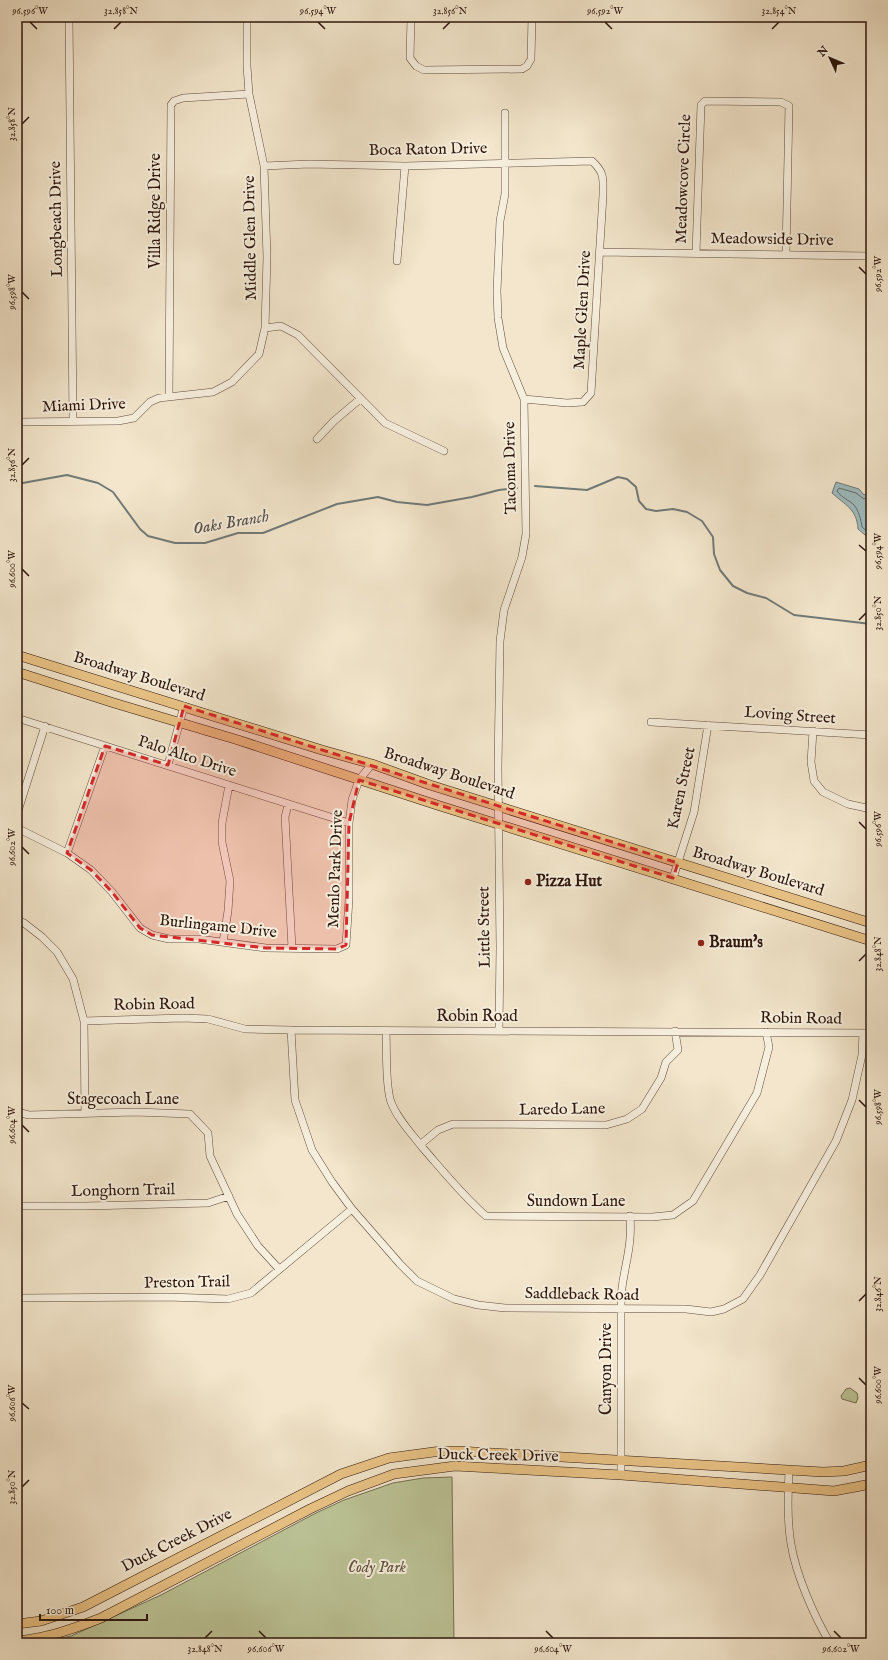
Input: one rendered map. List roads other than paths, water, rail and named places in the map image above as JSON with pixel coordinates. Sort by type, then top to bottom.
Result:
[{"type":"main road","name":"Broadway Boulevard","points":[[17,655],[322,750],[372,764],[430,785],[869,922]]},
{"type":"main road","name":"Broadway Boulevard","points":[[17,672],[871,941]]},
{"type":"main road","points":[[861,937],[869,922]]},
{"type":"main road","name":"Duck Creek Drive","points":[[17,1624],[41,1621],[83,1607],[341,1474],[388,1458],[441,1451],[621,1460],[789,1471],[844,1471],[871,1465]]},
{"type":"main road","points":[[479,1452],[479,1468]]},
{"type":"main road","name":"Duck Creek Drive","points":[[17,1641],[44,1637],[72,1630],[101,1618],[348,1491],[394,1474],[455,1466],[621,1475],[834,1490],[871,1484]]},
{"type":"main road","points":[[341,1474],[348,1491]]},
{"type":"street","name":"Longbeach Drive","points":[[69,17],[73,421]]},
{"type":"street","name":"Middle Glen Drive","points":[[169,397],[213,392],[232,382],[259,354],[265,328],[267,257],[264,166],[249,94],[247,66],[247,17]]},
{"type":"street","points":[[411,17],[410,58],[416,66],[424,70],[522,69],[527,66],[531,59],[532,17]]},
{"type":"street","name":"Villa Ridge Drive","points":[[169,397],[171,105],[174,101],[183,98],[249,94]]},
{"type":"street","name":"Meadowcove Circle","points":[[696,253],[701,105],[705,101],[730,101],[781,102],[789,106],[786,254]]},
{"type":"street","name":"Tacoma Drive","points":[[498,824],[498,706],[500,641],[504,610],[522,557],[526,534],[524,399],[503,348],[498,318],[500,221],[505,194],[505,113]]},
{"type":"street","name":"Boca Raton Drive","points":[[264,166],[309,164],[405,166],[592,161]]},
{"type":"street","name":"Maple Glen Drive","points":[[524,399],[567,403],[583,402],[591,393],[600,252],[602,174],[599,168],[592,161]]},
{"type":"street","points":[[397,261],[405,166]]},
{"type":"street","name":"Meadowside Drive","points":[[600,252],[871,256]]},
{"type":"street","points":[[265,328],[281,326],[298,334],[385,423],[444,451]]},
{"type":"street","name":"Miami Drive","points":[[17,422],[118,420],[134,418],[150,402],[159,398],[169,397]]},
{"type":"street","points":[[317,439],[334,421],[360,399]]},
{"type":"street","points":[[168,765],[184,706]]},
{"type":"street","name":"Palo Alto Drive","points":[[17,718],[168,765],[288,805],[349,823]]},
{"type":"street","name":"Loving Street","points":[[651,722],[871,735]]},
{"type":"street","name":"Karen Street","points":[[673,878],[694,812],[708,725]]},
{"type":"street","points":[[17,814],[45,726]]},
{"type":"street","points":[[813,731],[811,762],[814,781],[822,792],[848,804],[871,810]]},
{"type":"street","points":[[67,853],[105,746]]},
{"type":"street","name":"Menlo Park Drive","points":[[337,949],[346,945],[349,899],[349,823],[352,800],[359,780],[372,764]]},
{"type":"street","points":[[223,942],[228,911],[230,881],[222,842],[222,823],[229,785]]},
{"type":"street","points":[[288,805],[284,817],[292,948]]},
{"type":"street","name":"Little Street","points":[[498,824],[500,948],[499,1030]]},
{"type":"street","name":"Burlingame Drive","points":[[17,828],[67,853],[91,870],[107,886],[140,928],[152,935],[169,938],[199,939],[266,948],[337,949]]},
{"type":"street","points":[[17,920],[24,923],[42,937],[56,952],[73,979],[84,1021],[85,1113]]},
{"type":"street","name":"Robin Road","points":[[84,1021],[183,1018],[208,1019],[245,1029],[386,1032],[499,1030],[871,1033]]},
{"type":"street","name":"Saddleback Road","points":[[291,1030],[295,1100],[312,1150],[332,1182],[352,1209],[400,1264],[418,1281],[454,1299],[478,1305],[505,1308],[621,1310],[686,1309],[711,1312],[724,1309],[743,1300],[760,1275],[836,1141],[852,1100],[862,1055],[863,1033]]},
{"type":"street","name":"Laredo Lane","points":[[421,1144],[438,1130],[453,1124],[606,1125],[627,1119],[642,1110],[661,1078],[666,1062],[678,1050],[675,1031]]},
{"type":"street","name":"Sundown Lane","points":[[386,1032],[388,1077],[391,1101],[397,1114],[449,1180],[486,1216],[652,1217],[673,1215],[693,1202],[756,1093],[769,1047],[766,1032]]},
{"type":"street","name":"Stagecoach Lane","points":[[17,1112],[29,1115],[135,1112],[190,1114],[208,1133],[210,1156],[237,1214],[258,1246],[279,1269]]},
{"type":"street","name":"Longhorn Trail","points":[[17,1206],[208,1203],[229,1196]]},
{"type":"street","name":"Preston Trail","points":[[17,1298],[167,1297],[228,1299],[251,1293],[352,1209]]},
{"type":"street","name":"Canyon Drive","points":[[621,1475],[621,1310],[623,1282],[629,1253],[631,1233],[630,1216]]},
{"type":"street","points":[[789,1471],[789,1522],[793,1554],[811,1607],[830,1643]]},
{"type":"water","points":[[836,482],[859,489],[864,495],[871,490],[871,540],[858,529],[857,522],[850,508],[832,493]]},
{"type":"waterway","name":"Oaks Branch","points":[[17,484],[67,475],[98,483],[113,492],[140,529],[148,536],[175,543],[205,543],[238,533],[263,533],[337,504],[378,497],[397,502],[427,505],[472,497],[499,490],[517,488]]},
{"type":"waterway","name":"Oaks Branch","points":[[535,486],[587,490],[618,477],[627,479],[636,487],[639,501],[646,509],[656,511],[673,509],[687,512],[702,521],[713,537],[714,554],[720,570],[733,586],[747,593],[766,598],[794,615],[871,624]]},
{"type":"place","name":"Pizza Hut","points":[[528,882]]},
{"type":"place","name":"Braum's","points":[[701,943]]},
{"type":"park label","name":"Cody Park","points":[[377,1568]]}]
